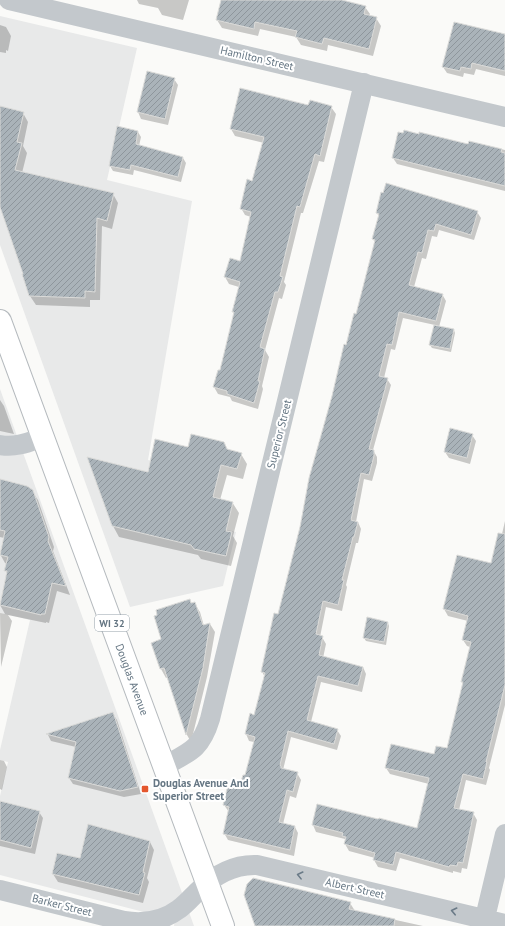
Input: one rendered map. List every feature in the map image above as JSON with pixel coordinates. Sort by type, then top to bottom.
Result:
[{"type":"main road","name":"Douglas Avenue","points":[[0,321],[223,926]]},
{"type":"street","name":"Hamilton Street","points":[[9,0],[505,117]]},
{"type":"street","name":"Superior Street","points":[[164,766],[190,752],[198,745],[204,736],[210,720],[364,83]]},
{"type":"street","points":[[0,445],[18,446],[43,437]]},
{"type":"street","points":[[484,923],[505,834]]},
{"type":"street","name":"Albert Street","points":[[207,883],[222,872],[248,865],[261,865],[484,923],[505,924]]},
{"type":"street","name":"Barker Street","points":[[0,890],[124,921],[147,924],[177,910],[207,883]]},
{"type":"shaded area","points":[[0,16],[137,48],[107,180],[192,201],[148,460],[185,469],[174,517],[236,532],[223,586],[130,607],[0,245]]},
{"type":"shaded area","points":[[0,389],[194,926],[174,926],[175,920],[0,875],[0,796],[8,762],[0,760],[0,750],[30,620],[0,613]]},
{"type":"building","points":[[221,0],[342,0],[366,6],[364,14],[377,17],[369,49],[324,38],[322,44],[295,37],[297,31],[255,22],[254,29],[216,20]]},
{"type":"building","points":[[454,22],[505,34],[505,71],[472,63],[471,69],[461,67],[460,71],[442,67]]},
{"type":"building","points":[[147,71],[175,78],[165,119],[137,112]]},
{"type":"building","points":[[240,88],[308,105],[310,100],[332,106],[320,156],[315,154],[300,207],[297,206],[280,276],[283,277],[278,292],[275,292],[260,347],[265,349],[258,381],[260,381],[254,403],[227,394],[227,391],[213,387],[218,370],[220,370],[240,282],[224,277],[230,258],[240,261],[251,212],[240,209],[247,179],[252,181],[264,137],[230,129]]},
{"type":"building","points":[[0,106],[24,112],[17,142],[22,143],[15,170],[114,193],[107,221],[97,218],[95,292],[85,291],[85,298],[29,296],[0,207]]},
{"type":"building","points":[[117,126],[138,131],[136,144],[183,157],[178,177],[131,165],[130,170],[109,166]]},
{"type":"building","points":[[404,130],[419,134],[419,132],[468,144],[469,141],[502,149],[501,152],[505,153],[505,186],[392,158],[398,132],[403,133]]},
{"type":"building","points":[[386,183],[478,211],[471,235],[436,224],[434,231],[428,230],[422,253],[418,252],[409,285],[443,294],[436,321],[399,312],[392,345],[387,344],[379,376],[388,378],[369,449],[374,450],[374,456],[369,475],[361,473],[351,520],[358,522],[342,580],[344,580],[338,605],[323,601],[316,634],[323,636],[319,655],[363,667],[358,686],[318,676],[307,720],[338,729],[334,744],[288,731],[280,765],[281,768],[298,772],[293,792],[287,790],[279,822],[295,826],[290,850],[223,834],[229,807],[223,805],[228,785],[239,788],[243,775],[245,775],[255,737],[245,734],[250,713],[254,715],[265,673],[261,672],[274,613],[278,614],[300,527],[309,478],[332,396],[344,344],[346,345],[354,313],[356,314],[375,240],[372,239],[379,214],[376,213],[381,192],[383,193]]},
{"type":"building","points":[[434,325],[454,329],[450,349],[429,345]]},
{"type":"building","points":[[450,428],[473,434],[467,458],[444,452]]},
{"type":"building","points":[[191,434],[224,442],[227,449],[242,453],[237,469],[221,465],[213,497],[233,502],[226,531],[232,532],[226,556],[194,549],[191,545],[112,526],[87,457],[148,472],[155,439],[188,447]]},
{"type":"building","points":[[0,479],[27,486],[33,490],[49,537],[48,541],[66,586],[52,583],[45,614],[41,615],[0,605],[7,571],[4,571],[8,557],[0,555],[5,531],[0,530]]},
{"type":"building","points":[[498,533],[505,534],[505,685],[483,779],[463,774],[454,808],[474,812],[463,863],[458,862],[457,866],[450,865],[449,867],[396,852],[393,865],[373,860],[375,853],[344,844],[346,837],[342,836],[343,833],[312,825],[317,804],[417,828],[429,778],[385,768],[391,744],[434,754],[436,746],[447,748],[471,642],[462,640],[468,616],[443,609],[457,555],[491,563]]},
{"type":"building","points":[[190,599],[191,603],[195,602],[203,625],[210,623],[203,668],[186,735],[164,668],[160,669],[151,643],[161,639],[154,616],[157,615],[156,610]]},
{"type":"building","points":[[367,617],[388,622],[384,642],[363,638]]},
{"type":"building","points":[[113,712],[138,787],[120,791],[68,778],[76,742],[46,734]]},
{"type":"building","points":[[0,801],[40,811],[31,848],[0,840]]},
{"type":"building","points":[[88,824],[150,841],[143,872],[145,873],[139,895],[52,874],[57,853],[80,858]]},
{"type":"building","points":[[253,878],[351,902],[349,909],[395,919],[394,926],[255,926],[244,895],[247,884]]},
{"type":"place","name":"Douglas Avenue And Superior Street","points":[[145,789]]}]
